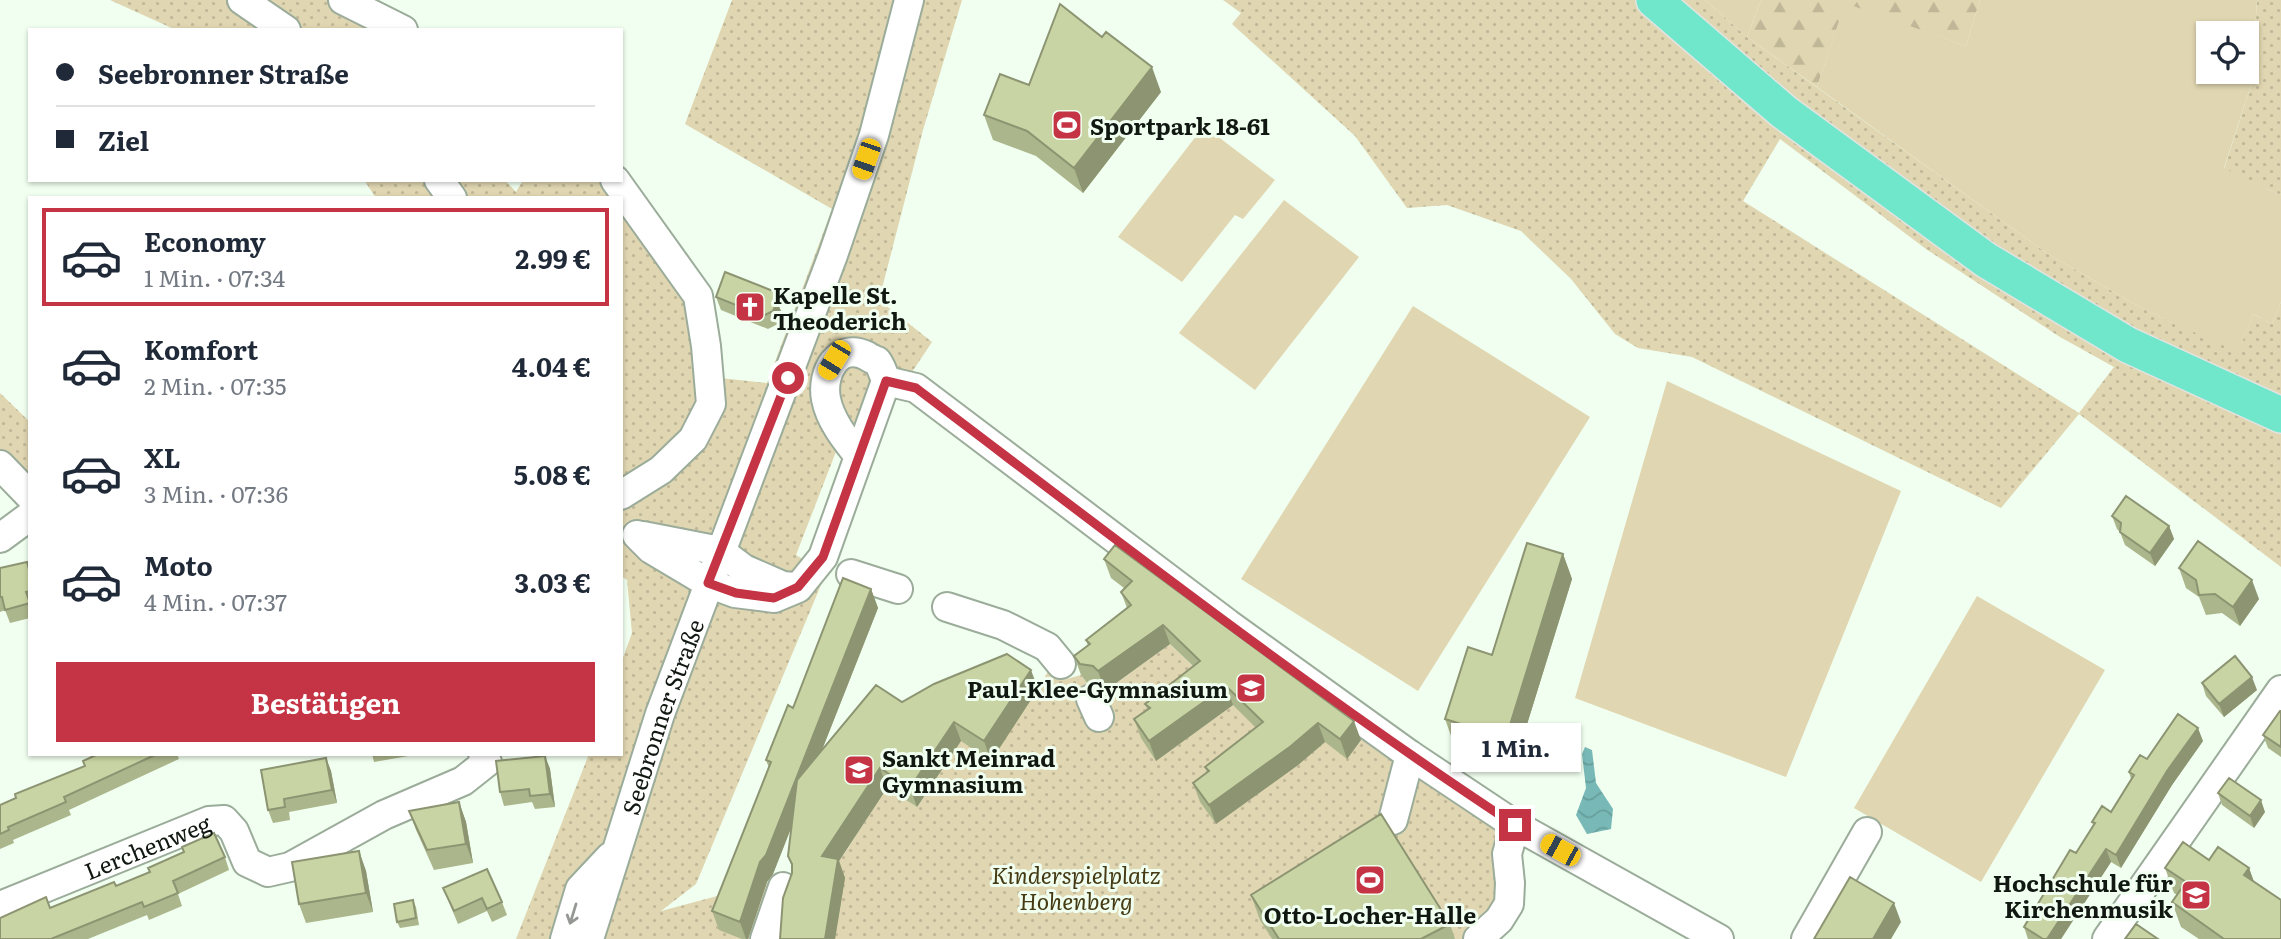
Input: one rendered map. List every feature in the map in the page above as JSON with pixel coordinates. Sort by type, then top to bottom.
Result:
[{"type":"main road","points":[[1654,0],[1784,112],[1986,260],[2128,345],[2281,415]]},
{"type":"street","points":[[242,0],[283,28]]},
{"type":"street","points":[[343,0],[399,28]]},
{"type":"street","name":"Seebronner Straße","points":[[589,939],[614,852],[660,714],[788,378],[874,135],[909,0]]},
{"type":"street","points":[[617,182],[698,296],[711,404],[693,439],[661,470],[623,494]]},
{"type":"street","points":[[629,531],[651,549],[708,583],[736,593],[774,598],[798,587],[823,557],[886,381],[876,361],[860,352],[847,353],[834,360],[826,373],[826,400],[831,415],[843,437],[858,455]]},
{"type":"street","points":[[886,381],[916,388],[1228,624],[1410,755],[1515,825],[1719,939]]},
{"type":"street","points":[[0,465],[28,494]]},
{"type":"street","points":[[0,538],[28,517]]},
{"type":"street","points":[[629,531],[720,551],[744,569],[783,586],[798,587]]},
{"type":"street","points":[[851,574],[898,589]]},
{"type":"street","points":[[947,607],[1003,625],[1047,647],[1061,664]]},
{"type":"street","points":[[2107,939],[2281,690]]},
{"type":"street","points":[[1393,820],[1410,755]]},
{"type":"street","name":"Lerchenweg","points":[[0,906],[209,821],[224,820],[234,831],[247,862],[268,872],[290,867],[384,815],[463,781],[487,762],[484,756]]},
{"type":"street","points":[[1478,939],[1499,920],[1509,904],[1507,854],[1515,825]]},
{"type":"street","points":[[1806,939],[1867,832]]},
{"type":"street","points":[[565,939],[580,889],[614,852]]},
{"type":"street","points":[[765,939],[783,887]]},
{"type":"green space","points":[[110,0],[331,0],[347,8],[365,28],[172,28]]},
{"type":"green space","points":[[732,0],[962,0],[923,130],[879,300],[932,342],[910,375],[837,449],[796,555],[826,573],[696,884],[661,911],[770,882],[794,891],[788,939],[516,939],[588,756],[623,756],[623,658],[632,633],[627,580],[623,577],[623,209],[691,298],[702,376],[767,383],[832,209],[685,124]]},
{"type":"green space","points":[[1223,0],[1705,0],[1747,37],[2048,254],[2147,311],[2238,351],[2254,314],[2272,324],[2281,302],[2281,567],[2079,414],[2001,508],[1692,357],[1638,348],[1615,334],[1571,279],[1521,231],[1447,205],[1407,208],[1355,136],[1232,24],[1241,13]],"holes":[[[1780,139],[1926,249],[2060,337],[2114,367],[2079,413],[1743,201]]]},
{"type":"green space","points":[[1705,0],[1761,0],[1747,37]]},
{"type":"green space","points":[[1761,0],[1980,0],[1966,46],[1845,4],[1817,87],[1747,37]]},
{"type":"green space","points":[[1980,0],[2257,0],[2256,21],[2196,21],[2196,84],[2251,84],[2224,168],[2281,195],[2281,302],[2272,324],[2254,314],[2238,352],[2147,311],[2048,254],[1817,87],[1845,3],[1966,46]]},
{"type":"green space","points":[[2257,0],[2281,0],[2281,195],[2224,169],[2251,84],[2259,84],[2259,21],[2256,21]]},
{"type":"green space","points":[[1204,126],[1275,180],[1243,219],[1235,215],[1182,282],[1118,237]]},
{"type":"green space","points":[[365,182],[507,182],[516,192],[522,182],[603,182],[613,196],[375,196]]},
{"type":"green space","points":[[1284,200],[1359,257],[1255,390],[1179,333]]},
{"type":"green space","points":[[1413,306],[1590,417],[1418,691],[1241,579]]},
{"type":"green space","points":[[1667,381],[1901,491],[1786,777],[1575,698]]},
{"type":"green space","points":[[0,393],[28,420],[28,471],[0,449]]},
{"type":"green space","points":[[1977,596],[2105,670],[1981,882],[1854,808]]},
{"type":"green space","name":"Kinderspielplatz Hohenberg","points":[[1170,644],[1207,680],[1157,760],[1233,705],[1326,741],[1347,758],[1366,734],[1515,825],[1510,883],[1478,939],[1453,939],[1261,920],[1272,939],[835,939],[826,875],[844,854],[889,784],[892,791],[917,807],[963,738],[991,760],[1051,667],[1063,680],[1081,675],[1097,697]]},
{"type":"water","points":[[1585,747],[1592,750],[1596,783],[1613,809],[1611,829],[1587,834],[1576,815],[1586,788],[1582,754]]},
{"type":"building","name":"Sportpark 18-61","points":[[1060,4],[1102,37],[1106,32],[1152,67],[1074,168],[1027,131],[984,115],[1000,74],[1029,85]]},
{"type":"building","points":[[725,272],[773,291],[777,301],[773,311],[763,316],[716,297]]},
{"type":"building","points":[[2126,496],[2169,526],[2150,553],[2120,532],[2121,523],[2112,516]]},
{"type":"building","points":[[2198,541],[2252,580],[2233,607],[2215,594],[2199,595],[2196,580],[2179,568]]},
{"type":"building","points":[[1527,543],[1563,554],[1506,738],[1445,719],[1468,647],[1492,655]]},
{"type":"building","name":"Paul-Klee-Gymnasium","points":[[1115,545],[1354,721],[1340,739],[1318,723],[1291,746],[1209,805],[1193,783],[1209,771],[1205,767],[1263,722],[1226,686],[1149,741],[1134,719],[1150,708],[1145,704],[1200,661],[1163,625],[1098,671],[1093,666],[1080,664],[1074,656],[1090,644],[1086,640],[1131,605],[1121,592],[1132,581],[1104,559]]},
{"type":"building","points":[[27,562],[28,604],[5,610],[0,597],[0,568]]},
{"type":"building","points":[[843,578],[871,589],[766,855],[760,862],[740,922],[712,911],[771,762],[766,760],[788,705],[793,708]]},
{"type":"building","points":[[1007,654],[1031,670],[984,741],[954,722],[910,788],[880,768],[822,856],[838,859],[825,939],[780,939],[783,898],[792,873],[788,856],[797,780],[876,685],[902,702],[934,684]]},
{"type":"building","points":[[2235,656],[2252,677],[2219,704],[2202,683]]},
{"type":"building","points":[[2281,711],[2281,747],[2263,735]]},
{"type":"building","points":[[2178,714],[2198,728],[2167,771],[2116,855],[2106,849],[2047,939],[2024,927],[2070,850],[2076,853],[2095,823],[2092,822],[2102,806],[2111,812],[2134,775],[2129,772],[2140,755],[2147,759]]},
{"type":"building","points":[[94,756],[153,756],[64,797],[66,802],[8,827],[9,830],[0,834],[0,805],[16,798],[15,794],[85,766],[83,761]]},
{"type":"building","points":[[545,756],[550,794],[530,796],[529,789],[500,792],[496,761]]},
{"type":"building","points":[[326,758],[332,790],[284,799],[285,807],[268,810],[261,770]]},
{"type":"building","points":[[2229,778],[2261,800],[2250,816],[2218,793]]},
{"type":"building","points":[[459,802],[466,844],[427,850],[409,811]]},
{"type":"building","name":"Otto-Locher-Halle","points":[[1381,814],[1450,924],[1421,939],[1279,939],[1251,895]]},
{"type":"building","points":[[214,833],[225,857],[173,881],[178,893],[144,907],[142,902],[51,939],[0,939],[0,918],[46,897],[50,908],[114,882],[116,886],[150,872],[148,868],[184,852],[182,847]]},
{"type":"building","points":[[2183,842],[2209,860],[2218,847],[2249,868],[2244,875],[2281,900],[2281,939],[2224,939],[2172,902],[2186,882],[2165,868]]},
{"type":"building","points":[[359,851],[366,893],[299,904],[292,862]]},
{"type":"building","points":[[487,869],[502,902],[487,909],[482,898],[454,911],[443,888]]},
{"type":"building","points":[[1850,877],[1894,903],[1873,939],[1814,939]]},
{"type":"building","points":[[413,900],[416,918],[397,922],[394,904]]},
{"type":"building","points":[[2136,924],[2158,939],[2125,939]]},
{"type":"place","name":"Sportpark 18-61","points":[[1067,125]]},
{"type":"place","name":"Kapelle St. Theoderich","points":[[750,307]]},
{"type":"place","name":"Paul-Klee-Gymnasium","points":[[1251,688]]},
{"type":"place","name":"Sankt Meinrad Gymnasium","points":[[859,770]]},
{"type":"place","name":"Otto-Locher-Halle","points":[[1370,880]]},
{"type":"place","name":"Hochschule für Kirchenmusik","points":[[2196,895]]},
{"type":"route","points":[[788,378],[708,583],[736,593],[774,598],[798,587],[823,557],[886,381],[916,388],[1228,624],[1410,755],[1515,825]]}]
